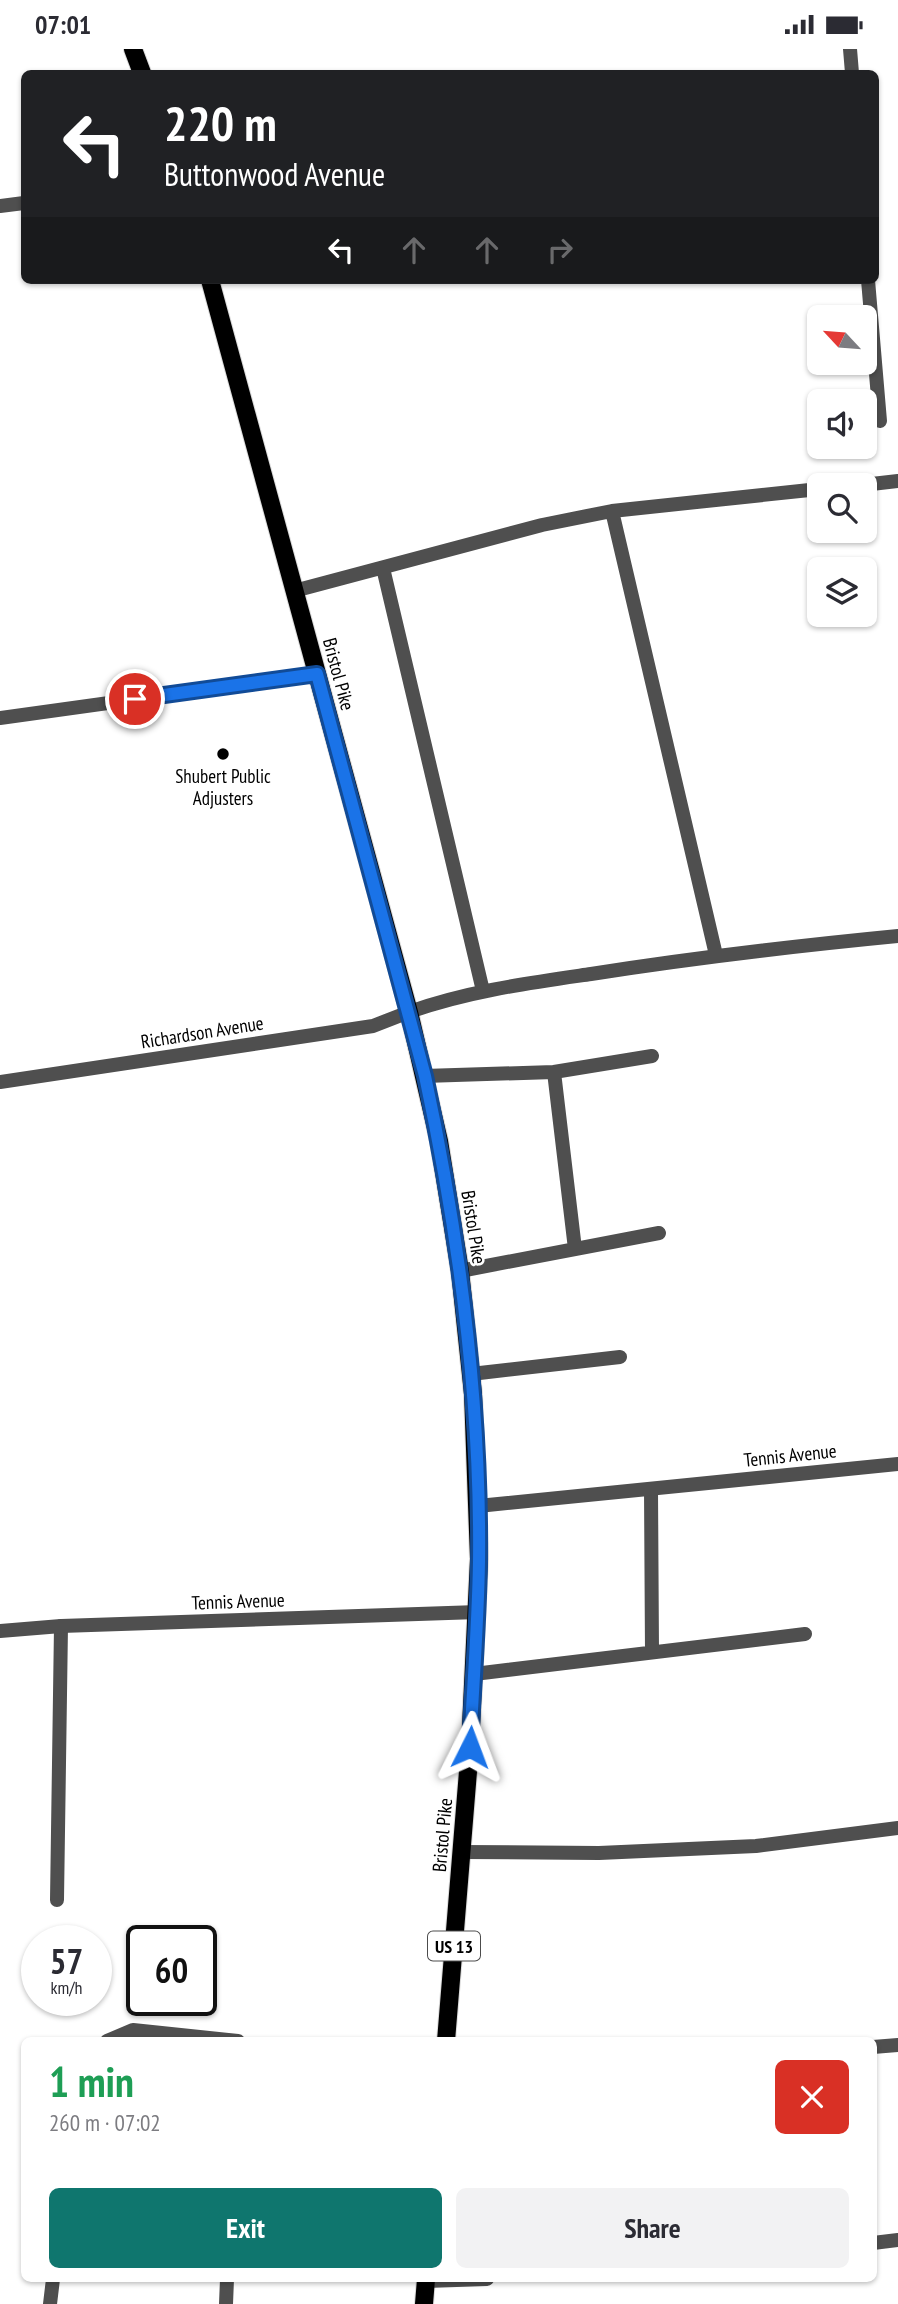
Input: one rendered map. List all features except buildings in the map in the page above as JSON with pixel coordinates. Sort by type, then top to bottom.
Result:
[{"type":"main road","points":[[133,49],[141,70]]},
{"type":"main road","name":"Bristol Pike","points":[[211,284],[409,1012],[441,1153],[460,1271],[471,1374],[478,1506],[478,1612],[446,2037]]},
{"type":"main road","points":[[424,2304],[426,2282]]},
{"type":"street","points":[[850,49],[852,70]]},
{"type":"street","points":[[0,206],[21,203]]},
{"type":"street","points":[[868,284],[880,421]]},
{"type":"street","points":[[877,483],[898,481]]},
{"type":"street","points":[[294,591],[542,525],[612,510],[807,490]]},
{"type":"street","points":[[612,510],[716,955]]},
{"type":"street","points":[[383,568],[483,991]]},
{"type":"street","points":[[0,718],[317,674]]},
{"type":"street","name":"Richardson Avenue","points":[[0,1082],[373,1026],[445,999],[483,991],[716,955],[898,936]]},
{"type":"street","points":[[425,1076],[554,1072],[652,1056]]},
{"type":"street","points":[[554,1072],[575,1249]]},
{"type":"street","points":[[460,1271],[659,1233]]},
{"type":"street","points":[[471,1374],[620,1357]]},
{"type":"street","name":"Tennis Avenue","points":[[478,1506],[898,1464]]},
{"type":"street","points":[[651,1489],[652,1653]]},
{"type":"street","name":"Tennis Avenue","points":[[0,1631],[61,1626],[478,1612]]},
{"type":"street","points":[[57,1901],[61,1626]]},
{"type":"street","points":[[474,1674],[805,1634]]},
{"type":"street","points":[[461,1852],[599,1853],[756,1846],[898,1828]]},
{"type":"street","points":[[116,2037],[133,2030],[200,2037]]},
{"type":"street","points":[[877,2047],[898,2045]]},
{"type":"street","points":[[877,2243],[898,2240]]},
{"type":"street","points":[[50,2304],[53,2282]]},
{"type":"street","points":[[226,2304],[228,2282]]},
{"type":"place","name":"Shubert Public Adjusters","points":[[223,754]]},
{"type":"route","points":[[135,699],[317,674],[425,1076],[450,1202],[460,1271],[473,1394],[478,1506],[477,1628],[470,1747]]}]
